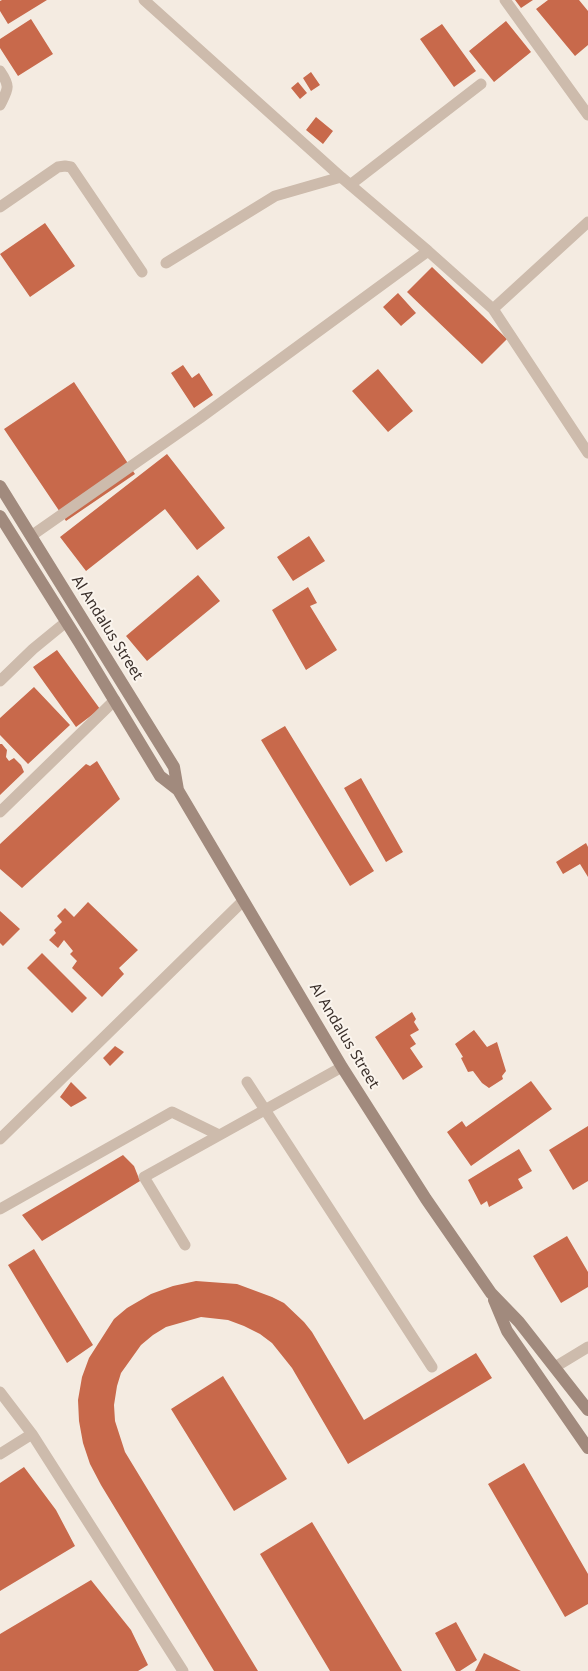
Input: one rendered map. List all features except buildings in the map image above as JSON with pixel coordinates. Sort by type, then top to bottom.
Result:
[{"type":"main road","name":"Al Andalus Street","points":[[0,486],[174,767],[178,790],[342,1066],[426,1199],[491,1293]]},
{"type":"main road","name":"Al Andalus Street","points":[[0,516],[160,776],[178,790]]},
{"type":"main road","points":[[491,1293],[519,1322],[588,1410]]},
{"type":"main road","points":[[491,1293],[507,1331],[588,1448]]},
{"type":"street","points":[[144,0],[350,185],[428,251],[492,309],[588,452]]},
{"type":"street","points":[[505,0],[588,115]]},
{"type":"street","points":[[0,71],[7,82],[7,91],[0,105]]},
{"type":"street","points":[[350,185],[481,84]]},
{"type":"street","points":[[0,208],[58,168],[71,167],[142,272]]},
{"type":"street","points":[[166,263],[275,196],[341,177]]},
{"type":"street","points":[[492,309],[588,222]]},
{"type":"street","points":[[31,536],[200,418],[428,251]]},
{"type":"street","points":[[0,681],[33,649],[66,622]]},
{"type":"street","points":[[0,812],[114,700]]},
{"type":"street","points":[[0,1138],[243,900]]},
{"type":"street","points":[[185,1246],[144,1176],[342,1066]]},
{"type":"street","points":[[247,1082],[432,1367]]},
{"type":"street","points":[[0,1209],[172,1112],[219,1135]]},
{"type":"street","points":[[555,1367],[588,1347]]},
{"type":"street","points":[[0,1392],[32,1434],[182,1671]]},
{"type":"street","points":[[0,1454],[32,1434]]}]
